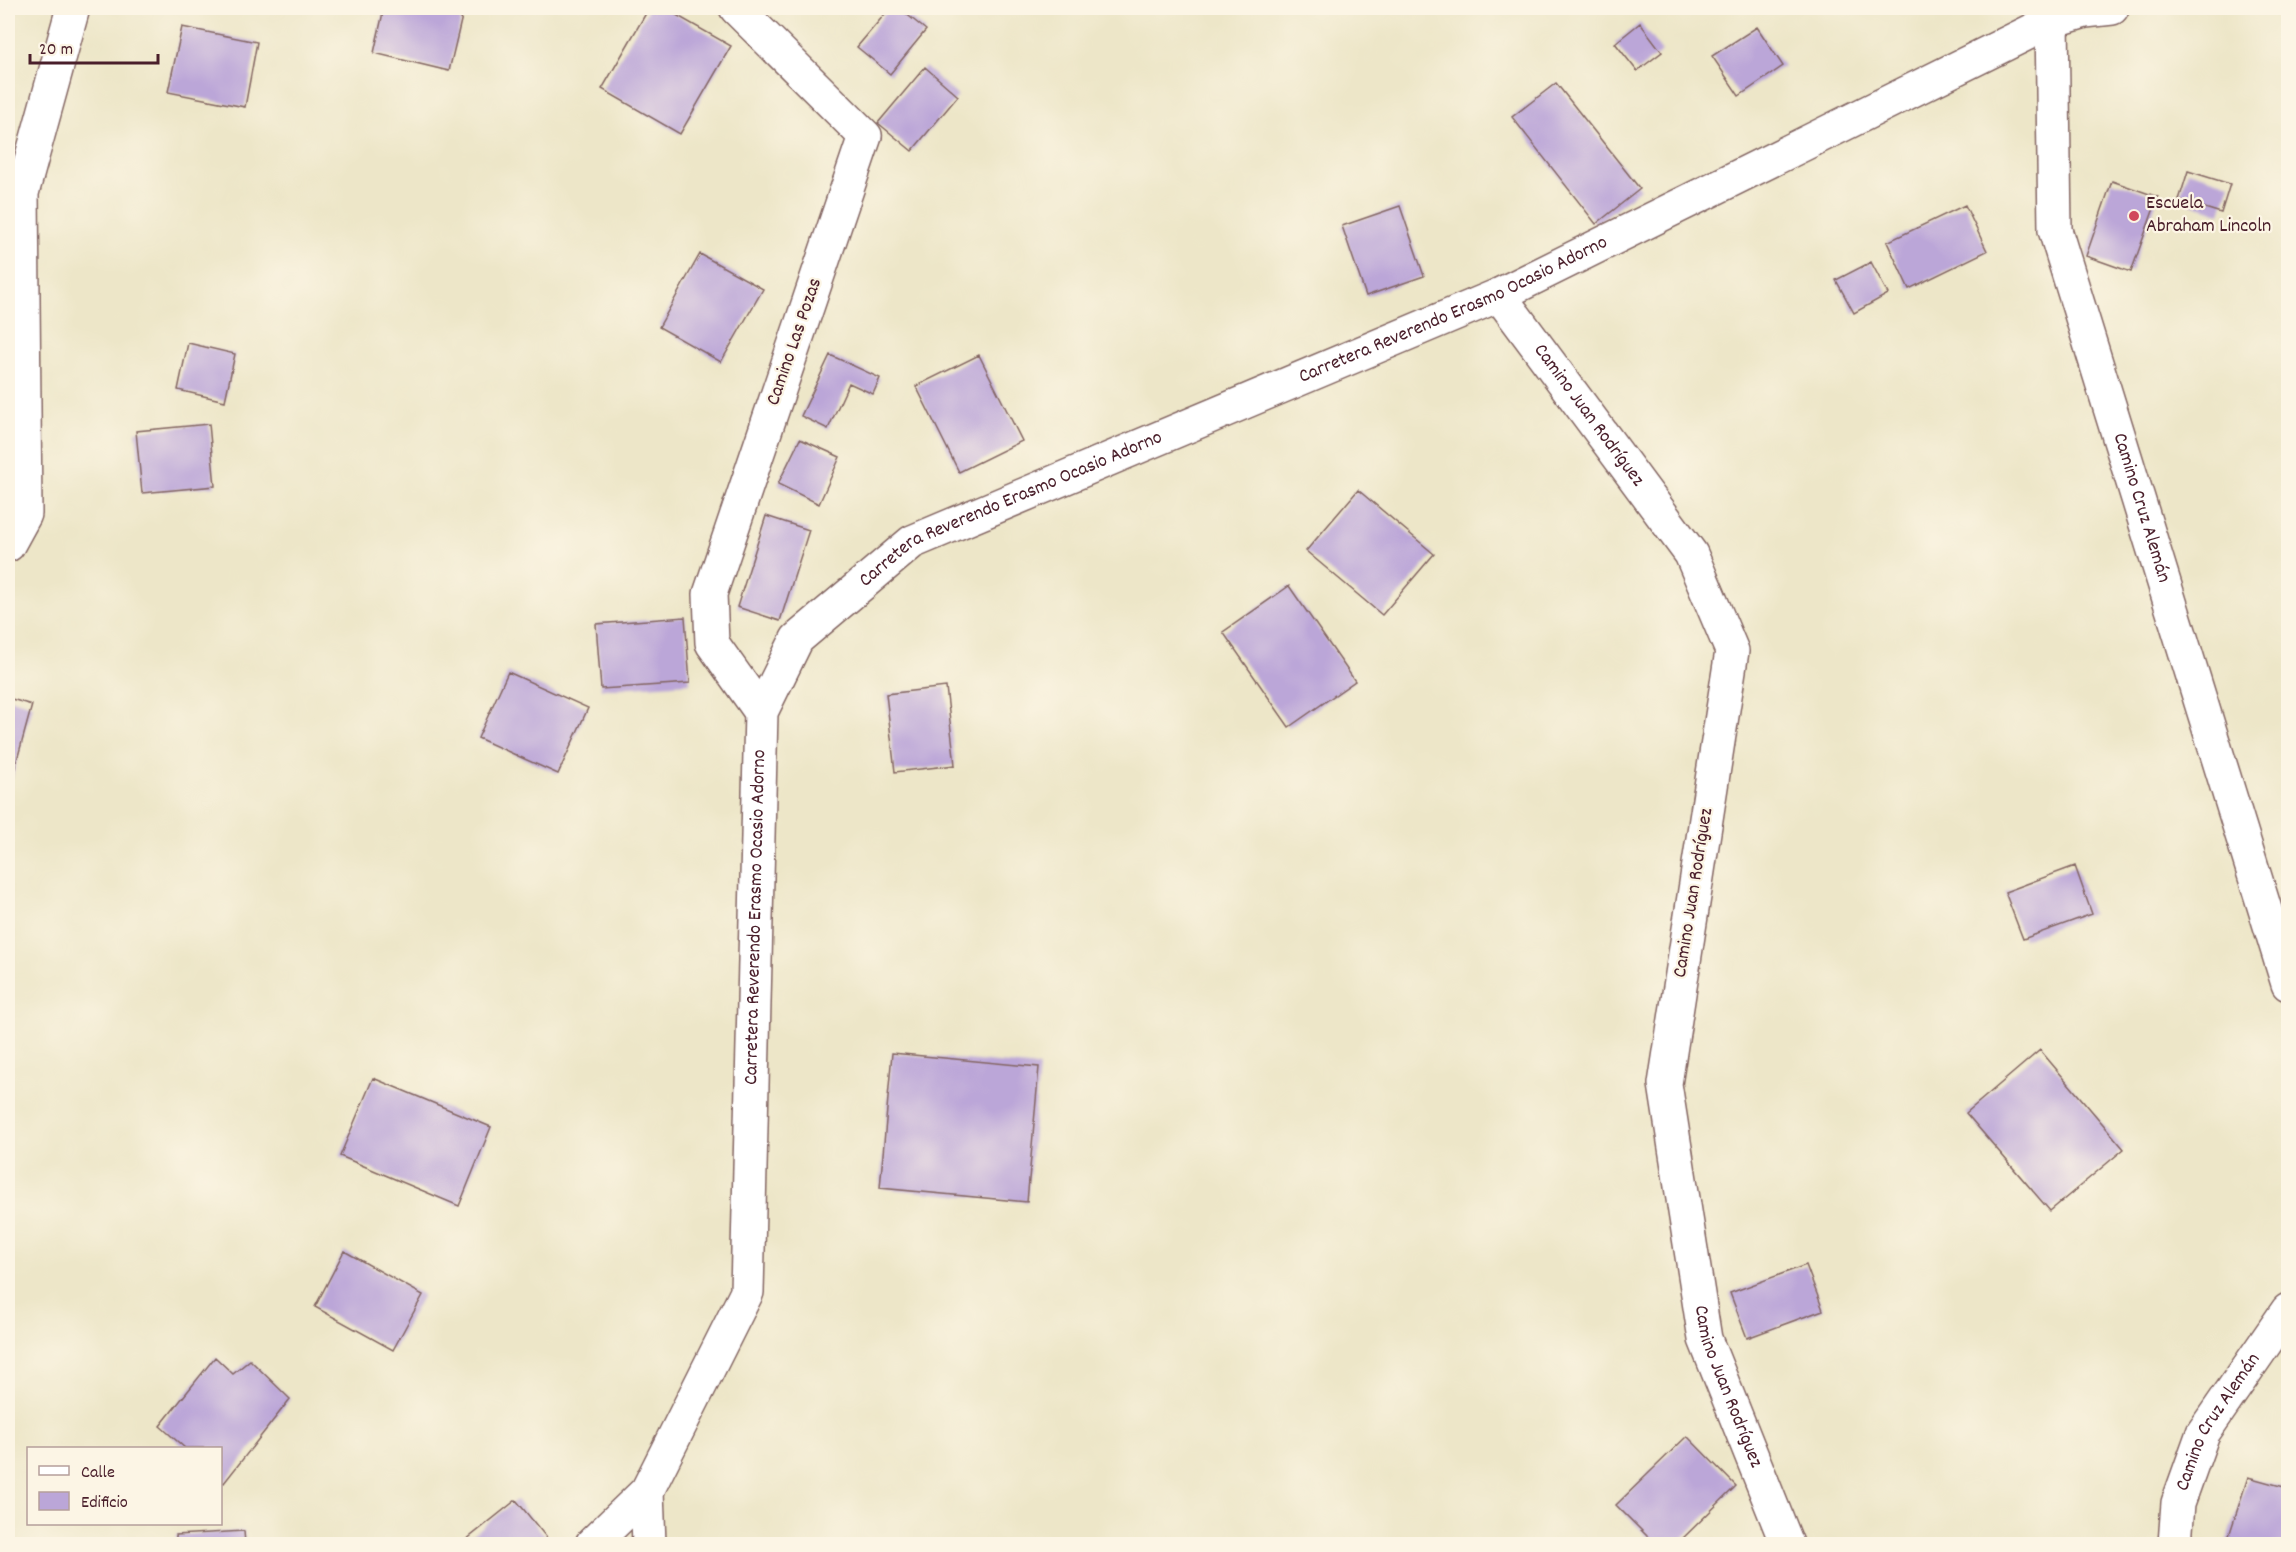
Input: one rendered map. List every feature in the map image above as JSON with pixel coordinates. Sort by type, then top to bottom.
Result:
[{"type":"street","points":[[8,545],[26,514],[22,193],[73,8]]},
{"type":"street","name":"Camino Las Pozas","points":[[736,8],[865,136],[710,594],[712,643],[760,712]]},
{"type":"street","name":"Carretera Reverendo Erasmo Ocasio Adorno","points":[[592,1545],[647,1491],[747,1292],[760,712],[797,639],[912,542],[1498,295],[2052,21],[2093,9]]},
{"type":"street","name":"Camino Cruz Alemán","points":[[2052,21],[2055,230],[2289,984]]},
{"type":"street","name":"Camino Juan Rodríguez","points":[[1498,295],[1691,554],[1732,651],[1665,1084],[1705,1340],[1787,1545]]},
{"type":"street","name":"Camino Cruz Alemán","points":[[2175,1545],[2178,1503],[2203,1433],[2289,1310]]},
{"type":"street","points":[[647,1491],[649,1545]]},
{"type":"building","points":[[384,8],[464,8],[449,71],[374,53]]},
{"type":"building","points":[[649,8],[664,8],[731,46],[680,134],[602,89]]},
{"type":"building","points":[[890,8],[899,8],[926,30],[890,74],[857,47]]},
{"type":"building","points":[[1640,23],[1662,52],[1637,71],[1615,43]]},
{"type":"building","points":[[182,27],[257,42],[245,107],[168,92]]},
{"type":"building","points":[[1757,27],[1783,66],[1739,96],[1712,56]]},
{"type":"building","points":[[925,67],[958,96],[912,151],[878,123]]},
{"type":"building","points":[[1556,83],[1640,189],[1596,224],[1512,117]]},
{"type":"building","points":[[2188,171],[2230,184],[2221,213],[2179,200]]},
{"type":"building","points":[[2112,181],[2158,197],[2131,272],[2086,256]]},
{"type":"building","points":[[1965,205],[1987,251],[1909,289],[1887,242]]},
{"type":"building","points":[[1400,206],[1424,276],[1366,296],[1342,226]]},
{"type":"building","points":[[700,254],[763,289],[721,362],[659,327]]},
{"type":"building","points":[[1871,262],[1888,294],[1854,313],[1836,280]]},
{"type":"building","points":[[188,343],[235,354],[225,401],[178,390]]},
{"type":"building","points":[[830,355],[880,378],[873,394],[849,383],[828,429],[801,416]]},
{"type":"building","points":[[979,355],[1022,441],[959,472],[916,386]]},
{"type":"building","points":[[209,424],[215,486],[142,493],[136,431]]},
{"type":"building","points":[[800,439],[840,457],[819,504],[778,484]]},
{"type":"building","points":[[1358,490],[1434,554],[1382,615],[1306,551]]},
{"type":"building","points":[[766,516],[809,530],[780,621],[737,607]]},
{"type":"building","points":[[1289,586],[1355,681],[1289,727],[1223,632]]},
{"type":"building","points":[[685,617],[690,683],[601,689],[596,624]]},
{"type":"building","points":[[508,672],[588,708],[558,774],[478,738]]},
{"type":"building","points":[[946,687],[955,765],[895,772],[886,694]]},
{"type":"building","points":[[8,698],[32,705],[8,793]]},
{"type":"building","points":[[2075,866],[2092,914],[2023,939],[2005,892]]},
{"type":"building","points":[[2040,1050],[2124,1149],[2050,1211],[1966,1113]]},
{"type":"building","points":[[892,1053],[1039,1067],[1027,1202],[880,1188]]},
{"type":"building","points":[[373,1078],[491,1127],[459,1206],[340,1156]]},
{"type":"building","points":[[344,1251],[423,1295],[393,1350],[315,1307]]},
{"type":"building","points":[[1806,1265],[1823,1310],[1747,1338],[1730,1293]]},
{"type":"building","points":[[215,1357],[233,1374],[250,1360],[290,1399],[224,1483],[222,1482],[222,1447],[184,1447],[160,1426]]},
{"type":"building","points":[[1687,1436],[1736,1486],[1677,1544],[1655,1544],[1616,1505]]},
{"type":"building","points":[[2248,1477],[2288,1488],[2288,1544],[2227,1542]]},
{"type":"building","points":[[516,1500],[551,1543],[461,1544]]},
{"type":"building","points":[[244,1531],[245,1544],[176,1544],[176,1535]]},
{"type":"place","name":"Escuela Abraham Lincoln","points":[[2134,216]]}]
